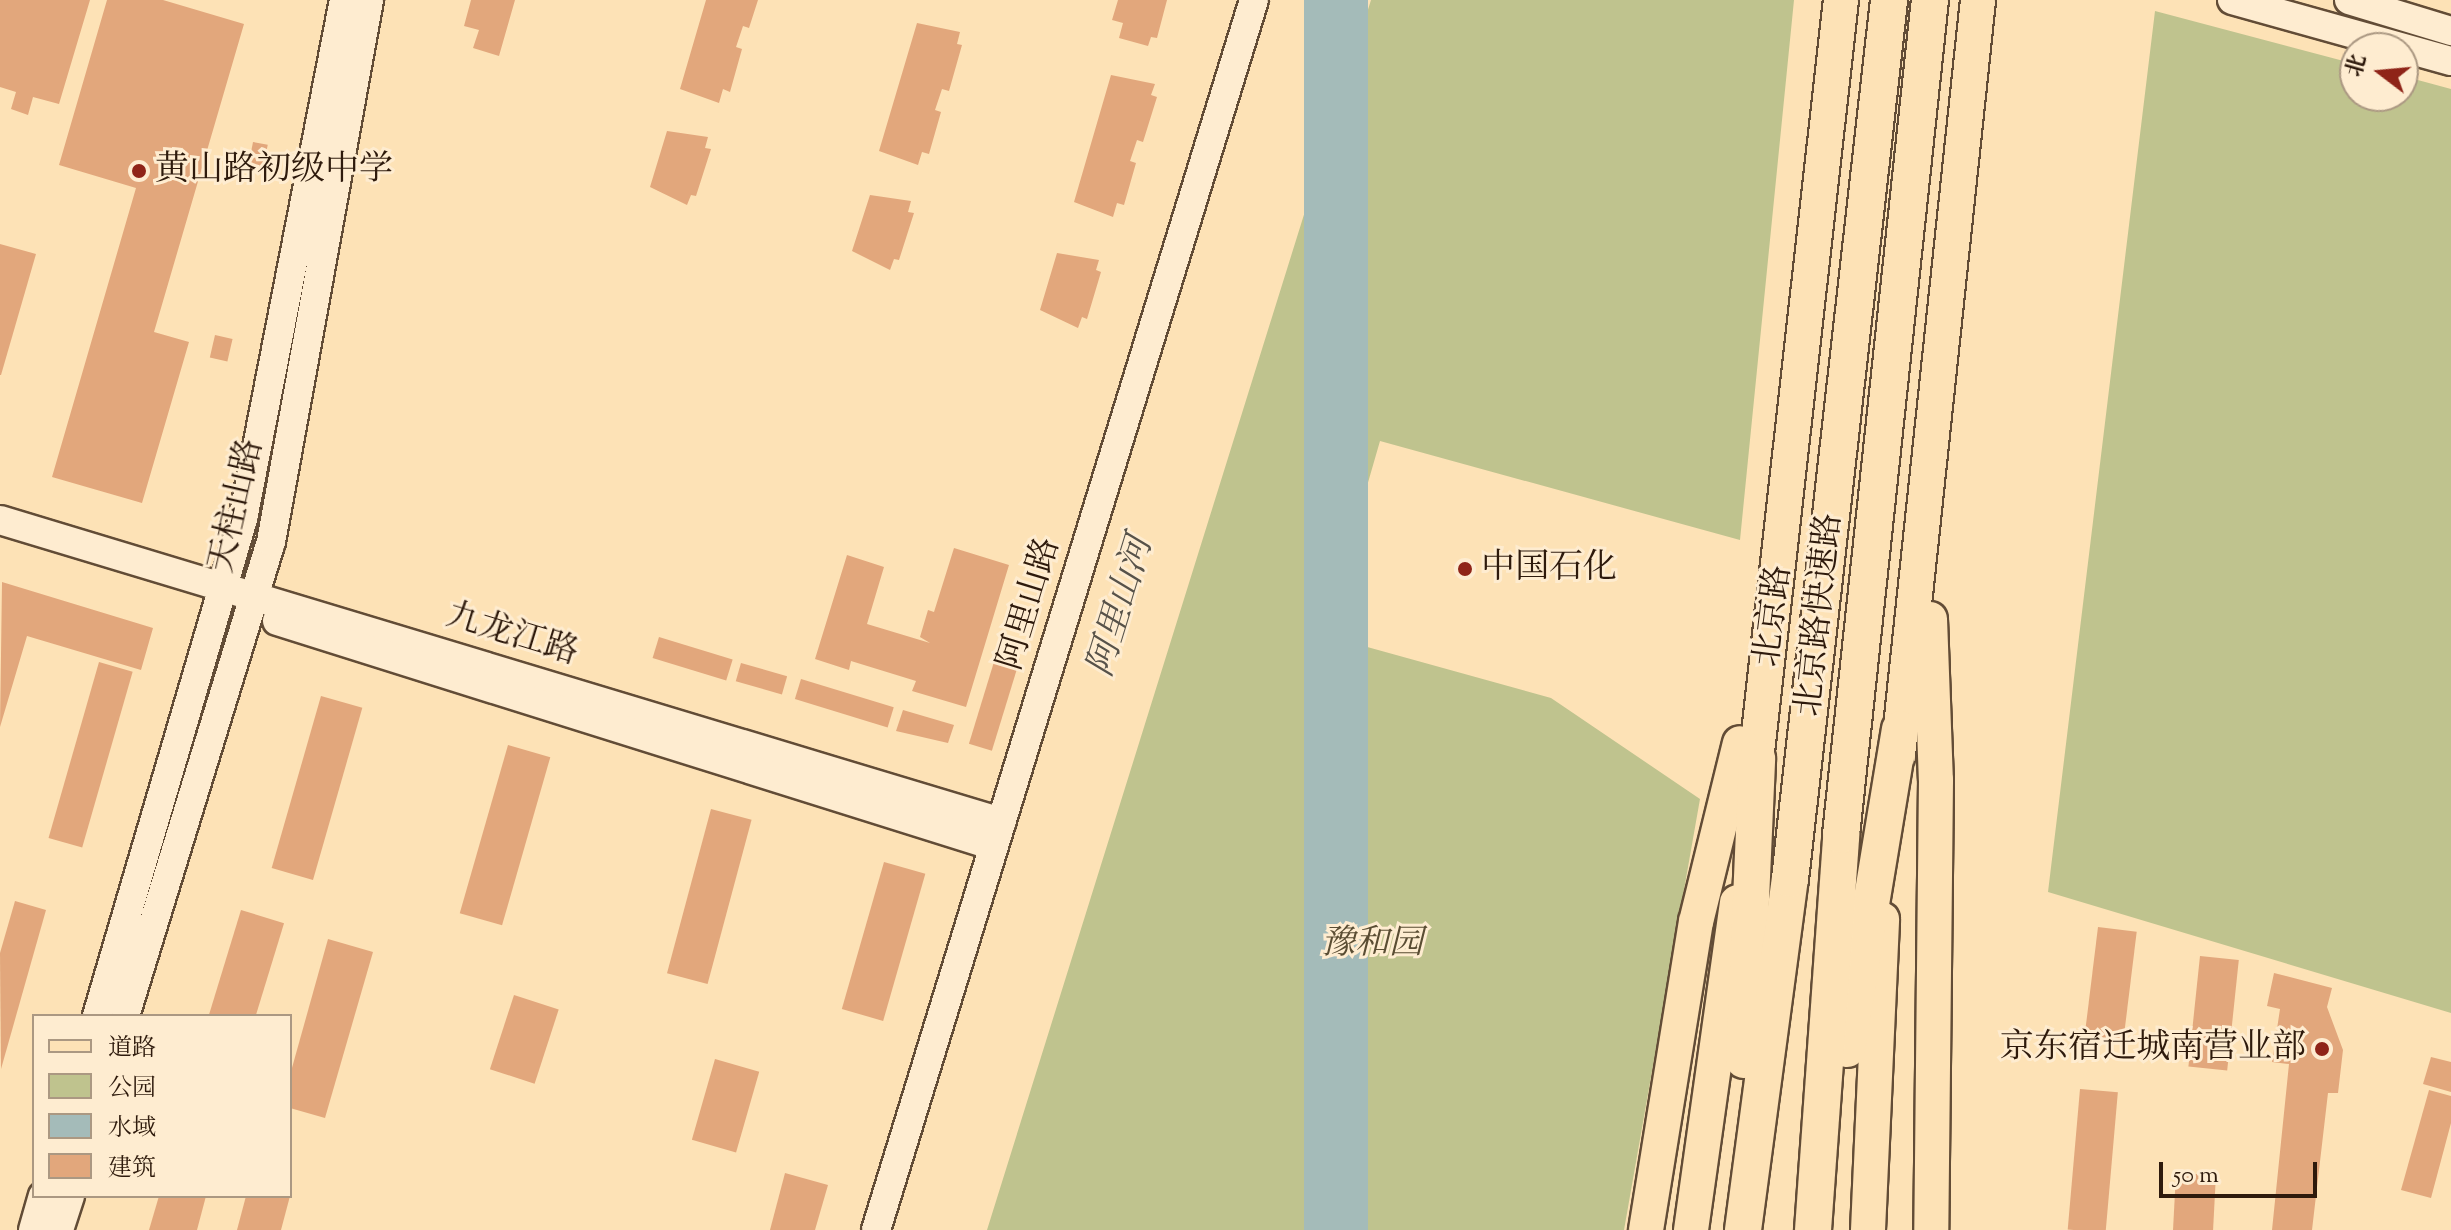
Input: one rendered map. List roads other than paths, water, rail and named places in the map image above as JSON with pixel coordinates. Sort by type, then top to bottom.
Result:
[{"type":"highway","name":"北京路快速路","points":[[1743,1230],[1797,819],[1889,0]]},
{"type":"highway","name":"北京路快速路","points":[[1813,1230],[1843,822],[1930,0]]},
{"type":"highway","points":[[1836,1230],[1848,1036],[1900,729]]},
{"type":"highway","points":[[1724,1230],[1748,998],[1757,758]]},
{"type":"main road","name":"北京路","points":[[1691,1230],[1757,758],[1841,0]]},
{"type":"main road","points":[[1868,1230],[1883,888],[1978,0]]},
{"type":"main road","points":[[1928,474],[1936,780],[1931,1230]]},
{"type":"main road","points":[[1646,1230],[1696,922],[1776,599]]},
{"type":"street","name":"天柱山路","points":[[98,1014],[243,519],[344,0]]},
{"type":"street","name":"天柱山路","points":[[126,1014],[271,542],[369,0]]},
{"type":"street","name":"阿里山路","points":[[876,1230],[1254,0]]},
{"type":"street","points":[[2232,0],[2451,61]]},
{"type":"street","points":[[2349,0],[2451,31]]},
{"type":"street","name":"九龙江路","points":[[0,520],[222,595]]},
{"type":"street","name":"九龙江路","points":[[0,540],[252,603],[998,834]]},
{"type":"street","points":[[33,1230],[42,1198]]},
{"type":"street","points":[[59,1230],[69,1198]]},
{"type":"water","points":[[1304,0],[1368,0],[1368,1230],[1304,1230]]},
{"type":"place","name":"黄山路初级中学","points":[[139,171]]},
{"type":"place","name":"中国石化","points":[[1465,569]]},
{"type":"place","name":"京东宿迁城南营业部","points":[[2322,1049]]},
{"type":"water label","name":"阿里山河","points":[[1122,607]]},
{"type":"park label","name":"豫和园","points":[[1372,945]]}]
